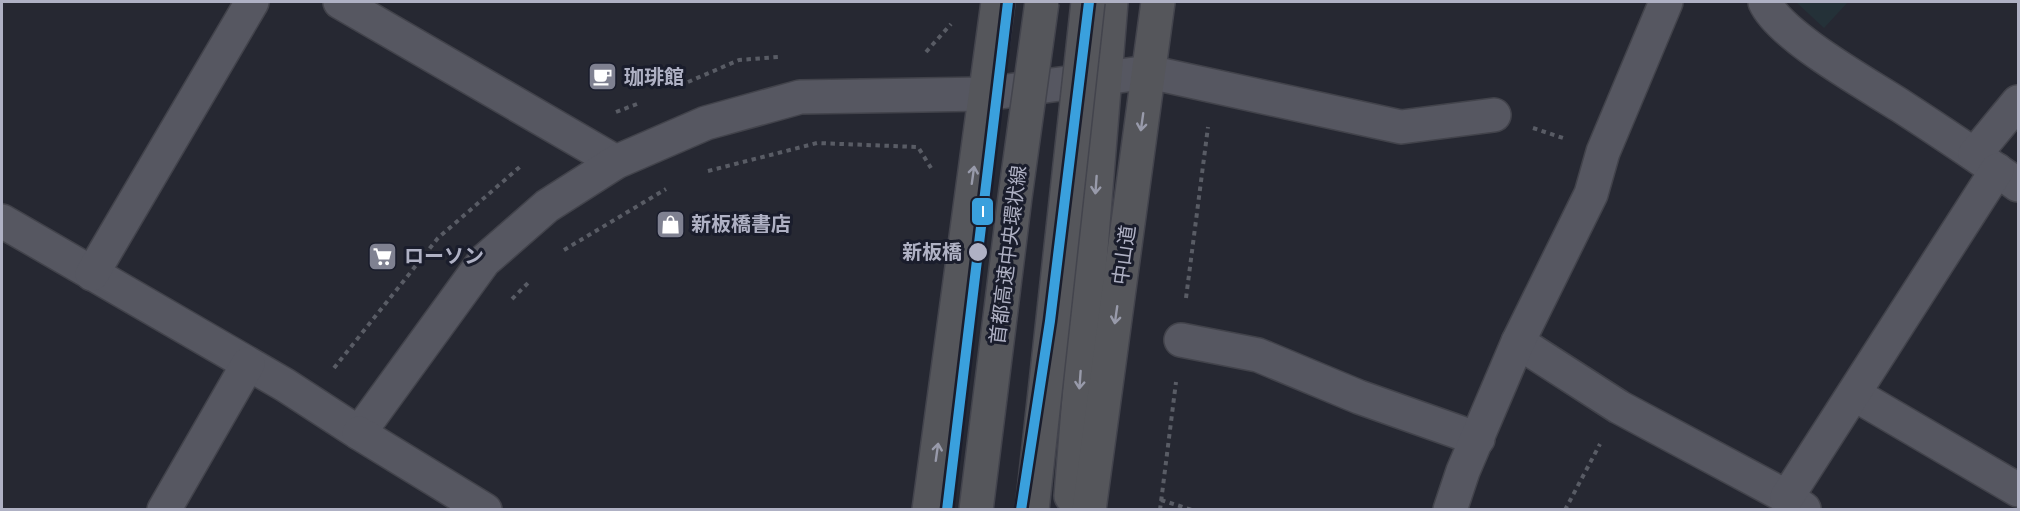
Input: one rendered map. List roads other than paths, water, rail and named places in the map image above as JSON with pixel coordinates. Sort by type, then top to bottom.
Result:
[{"type":"highway","points":[[929,510],[998,2]]},
{"type":"highway","name":"首都高速中央環状線","points":[[968,510],[1009,175],[1033,2]]},
{"type":"highway","name":"首都高速中央環状線","points":[[976,510],[1014,196],[1042,2]]},
{"type":"highway","points":[[1032,510],[1088,2]]},
{"type":"highway","points":[[1070,510],[1111,2]]},
{"type":"highway","name":"中山道","points":[[1089,510],[1158,2]]},
{"type":"street","points":[[92,274],[252,2]]},
{"type":"street","points":[[340,2],[616,162]]},
{"type":"street","points":[[1450,510],[1463,471],[1518,342],[1591,194],[1603,152],[1666,2]]},
{"type":"street","points":[[1765,2],[1769,10],[1795,37],[1997,170]]},
{"type":"street","points":[[359,434],[484,261],[547,206],[616,162],[705,123],[800,97],[985,94],[1149,72],[1401,127],[1494,115]]},
{"type":"street","points":[[1518,342],[1619,407],[1797,503],[1854,394],[1997,170],[2019,102]]},
{"type":"street","points":[[2,220],[285,385],[359,434],[485,510]]},
{"type":"street","points":[[1181,340],[1258,355],[1359,397],[1478,439]]},
{"type":"street","points":[[164,510],[248,364]]},
{"type":"street","points":[[1854,394],[2019,490]]},
{"type":"place","name":"珈琲館","points":[[603,77]]},
{"type":"place","name":"新板橋書店","points":[[670,224]]},
{"type":"place","name":"新板橋","points":[[978,252]]},
{"type":"place","name":"ローソン","points":[[383,256]]}]
